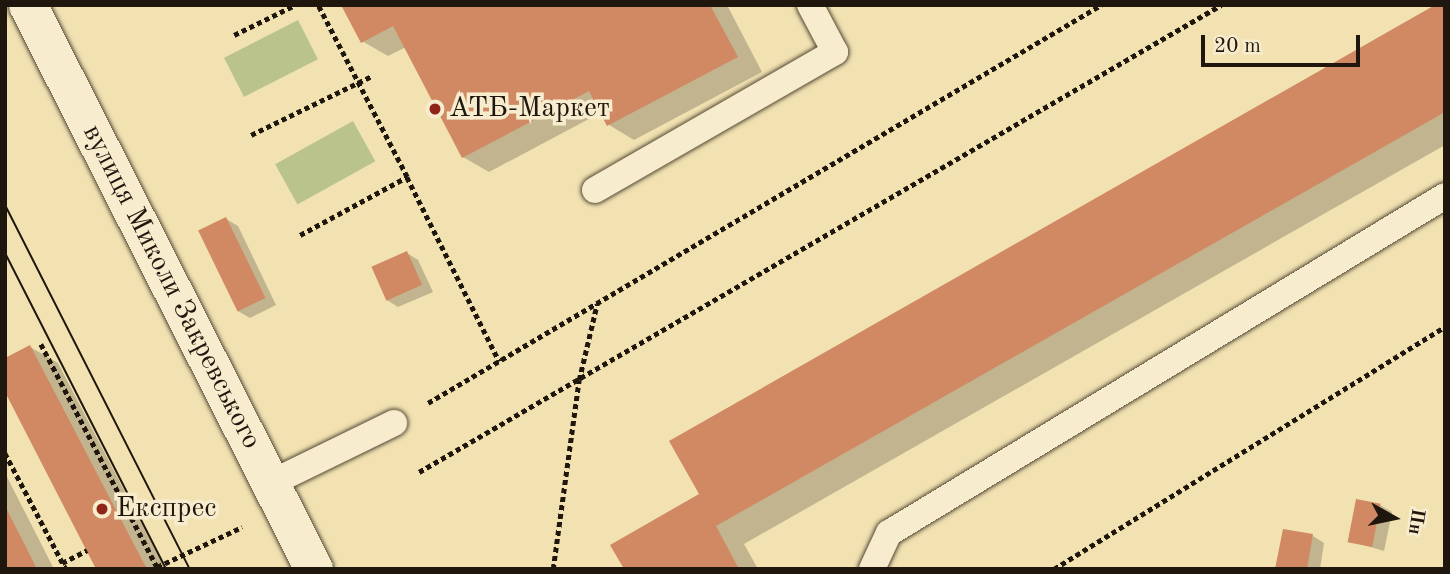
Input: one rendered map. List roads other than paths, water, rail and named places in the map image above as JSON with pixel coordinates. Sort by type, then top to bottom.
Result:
[{"type":"street","name":"вулиця Миколи Закревського","points":[[28,5],[314,569]]},
{"type":"lane","points":[[595,190],[835,52],[810,5]]},
{"type":"lane","points":[[872,569],[889,533],[1445,196]]},
{"type":"lane","points":[[271,483],[394,423]]},
{"type":"tram line","points":[[5,205],[190,569]]},
{"type":"tram line","points":[[5,253],[166,569]]},
{"type":"place","name":"АТБ-Маркет","points":[[435,109]]},
{"type":"place","name":"Експрес","points":[[102,509]]}]
